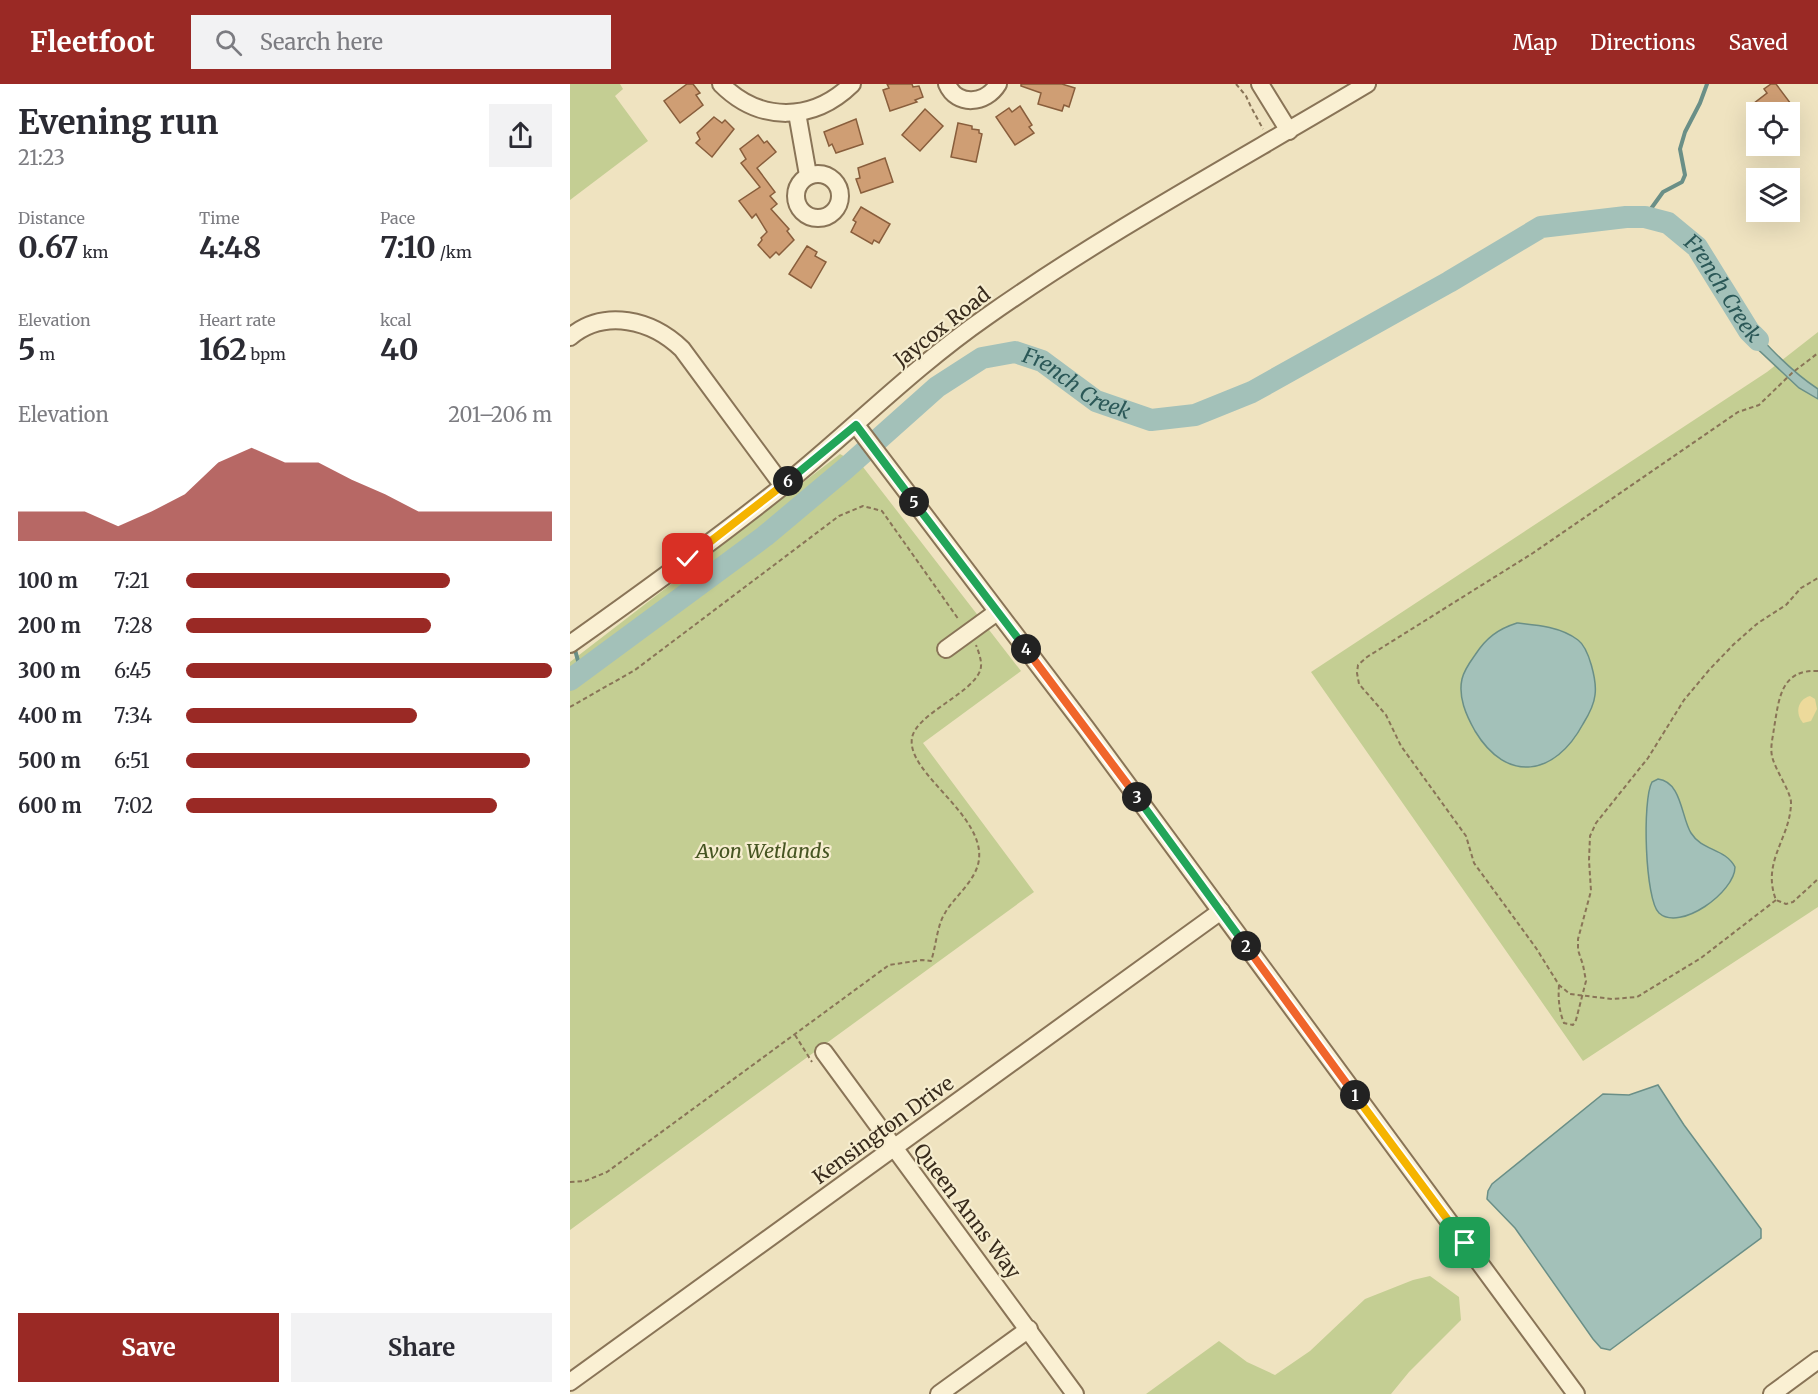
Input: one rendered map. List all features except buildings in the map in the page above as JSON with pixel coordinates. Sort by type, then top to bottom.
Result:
[{"type":"street","points":[[721,84],[737,98],[754,107],[774,112],[797,113],[831,101],[852,84]]},
{"type":"street","points":[[947,84],[954,95],[968,101],[985,96],[998,84]]},
{"type":"street","points":[[1260,84],[1288,131]]},
{"type":"street","name":"Jaycox Road","points":[[575,641],[783,486],[909,378],[986,317],[1098,243],[1367,84]]},
{"type":"street","points":[[797,113],[808,175]]},
{"type":"street","points":[[570,337],[588,326],[617,320],[646,324],[666,334],[682,349],[783,486]]},
{"type":"street","points":[[856,425],[1086,728],[1576,1394]]},
{"type":"street","points":[[946,649],[997,612]]},
{"type":"street","name":"Kensington Drive","points":[[570,1382],[1221,911]]},
{"type":"street","name":"Queen Anns Way","points":[[818,1057],[894,1148],[1076,1394]]},
{"type":"street","points":[[939,1394],[1029,1329]]},
{"type":"street","points":[[1776,1393],[1818,1360]]},
{"type":"path","points":[[1236,84],[1246,96],[1263,129]]},
{"type":"path","points":[[1776,900],[1701,958],[1637,997],[1612,999],[1570,994],[1559,985],[1536,948],[1474,863],[1466,836],[1401,746],[1381,709],[1359,684],[1357,673],[1358,664],[1393,640],[1533,553],[1708,431],[1738,412],[1759,405],[1818,353]]},
{"type":"path","points":[[570,707],[635,670],[839,516],[863,506],[882,512],[975,642],[981,659],[980,671],[970,684],[922,722],[912,737],[913,750],[921,765],[971,827],[977,844],[979,860],[968,883],[944,914],[931,961],[922,960],[889,965],[607,1172],[585,1181],[570,1182]]},
{"type":"path","points":[[1559,985],[1561,1016],[1564,1023],[1573,1025],[1586,981],[1578,950],[1578,939],[1591,891],[1590,836],[1596,823],[1648,758],[1684,700],[1709,670],[1758,623],[1786,605],[1801,588],[1818,578]]},
{"type":"path","points":[[1818,671],[1795,675],[1781,691],[1771,752],[1775,769],[1791,799],[1790,814],[1775,856],[1771,878],[1772,889],[1776,900],[1786,904],[1794,902],[1818,879]]},
{"type":"path","points":[[795,1035],[818,1057]]},
{"type":"green space","points":[[570,84],[620,84],[623,89],[615,96],[648,141],[570,200]]},
{"type":"green space","points":[[1818,332],[1818,907],[1583,1061],[1311,672],[1767,372]]},
{"type":"green space","name":"Avon Wetlands","points":[[840,454],[863,467],[1021,671],[923,743],[1034,892],[570,1230],[570,662]]},
{"type":"green space","points":[[1430,1276],[1459,1297],[1461,1320],[1409,1372],[1391,1394],[1146,1394],[1219,1341],[1247,1362],[1275,1375],[1310,1351],[1365,1299],[1413,1280]]},
{"type":"sand","points":[[1810,696],[1815,699],[1817,709],[1811,721],[1803,723],[1798,711],[1799,707],[1802,700]]},
{"type":"water","points":[[1743,312],[1776,354],[1818,389],[1818,399],[1799,388],[1749,341],[1735,318]]},
{"type":"water","points":[[1517,623],[1557,629],[1578,640],[1589,657],[1595,682],[1592,706],[1572,741],[1559,754],[1545,763],[1530,767],[1516,766],[1501,760],[1488,748],[1469,719],[1461,692],[1464,672],[1479,649],[1493,635]]},
{"type":"water","points":[[1658,779],[1672,786],[1691,833],[1696,839],[1725,856],[1735,867],[1733,877],[1716,898],[1692,913],[1680,917],[1668,918],[1659,913],[1651,890],[1646,849],[1647,808],[1652,782]]},
{"type":"water","points":[[1658,1085],[1684,1125],[1761,1229],[1761,1238],[1610,1350],[1601,1348],[1593,1339],[1515,1228],[1487,1199],[1488,1191],[1492,1184],[1603,1094],[1629,1095]]},
{"type":"waterway","name":"French Creek","points":[[1645,217],[1663,192],[1682,182],[1685,175],[1680,149],[1685,132],[1707,84]]},
{"type":"waterway","name":"French Creek","points":[[570,680],[765,536],[937,387],[982,358],[1015,352],[1042,361],[1096,401],[1151,420],[1195,415],[1252,392],[1449,282],[1541,227],[1626,217],[1645,217],[1668,223],[1697,247],[1749,331],[1758,340]]},
{"type":"waterway","points":[[574,646],[581,672]]},
{"type":"route","points":[[688,559],[783,486],[856,425],[1086,728],[1465,1243]]}]
